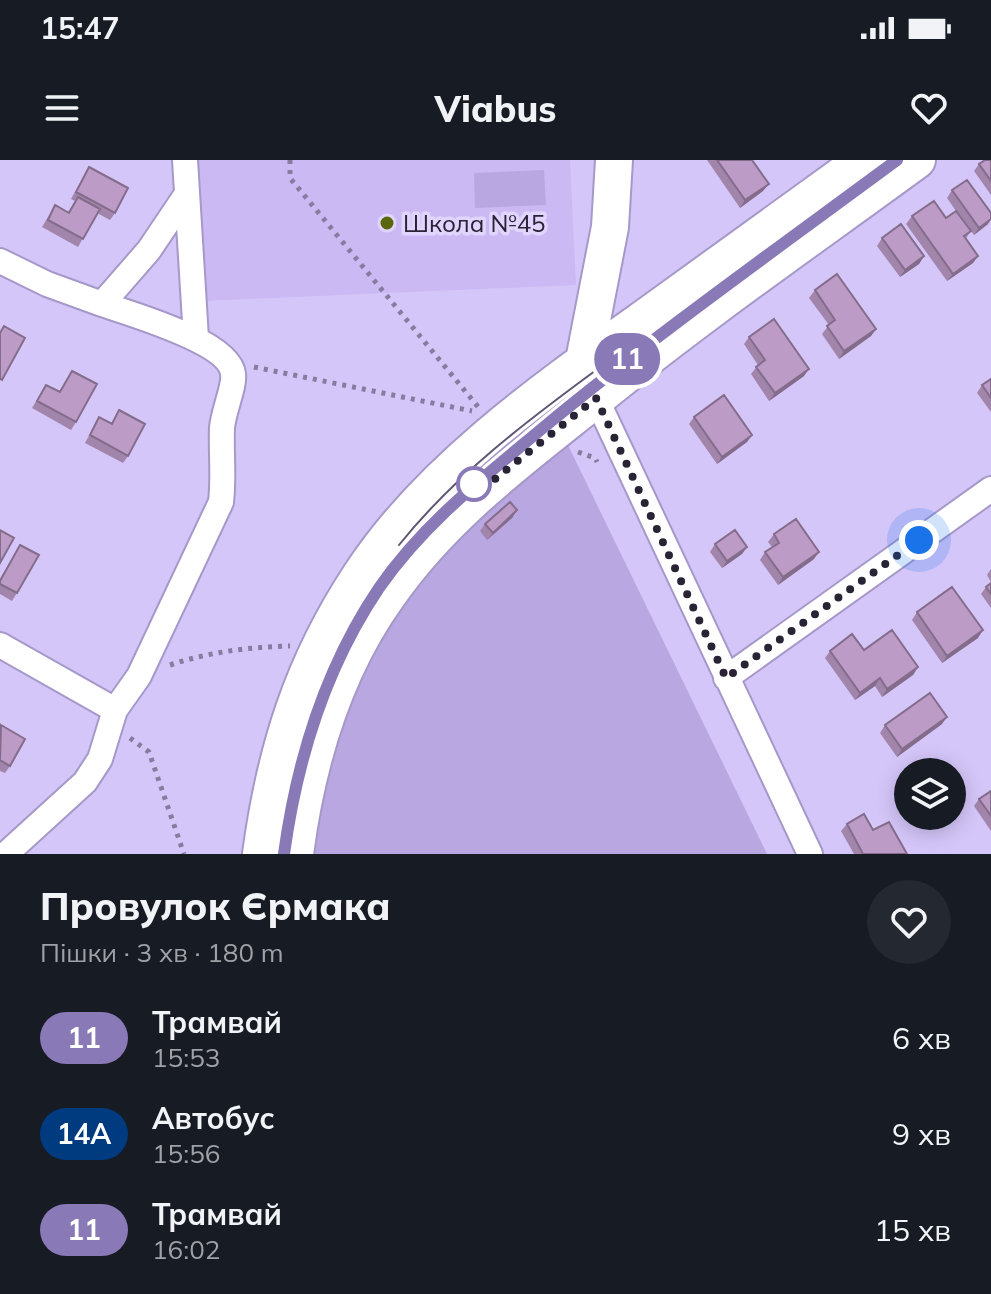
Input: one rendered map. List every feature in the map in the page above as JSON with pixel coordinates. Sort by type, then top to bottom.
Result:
[{"type":"main road","points":[[596,398],[584,361],[610,227],[614,160]]},
{"type":"main road","points":[[261,854],[269,793],[288,722],[316,654],[360,575],[416,505],[482,443],[584,361],[863,160]]},
{"type":"main road","points":[[295,854],[302,800],[320,733],[346,668],[388,594],[443,529],[480,491],[636,365],[917,160]]},
{"type":"street","points":[[185,160],[196,338]]},
{"type":"street","points":[[102,304],[149,250],[186,195]]},
{"type":"street","points":[[0,261],[47,284],[196,338],[230,362],[234,377],[222,428],[224,478],[221,502],[139,676],[115,710],[100,759],[85,782],[6,854]]},
{"type":"street","points":[[596,398],[810,854]]},
{"type":"street","points":[[726,678],[991,489]]},
{"type":"street","points":[[0,645],[115,710]]},
{"type":"path","points":[[230,362],[483,413],[290,178],[290,160]]},
{"type":"path","points":[[139,676],[191,658],[231,650],[299,645]]},
{"type":"path","points":[[115,710],[128,737],[149,752],[184,854]]},
{"type":"shaded area","name":"Школа №45","points":[[198,160],[570,160],[576,285],[204,301]]},
{"type":"shaded area","points":[[544,170],[546,205],[475,208],[474,173]]},
{"type":"shaded area","points":[[565,439],[767,854],[305,854],[355,672],[450,536]]},
{"type":"building","points":[[717,160],[752,160],[769,184],[745,200]]},
{"type":"building","points":[[991,160],[991,181],[979,164]]},
{"type":"building","points":[[89,167],[128,188],[115,213],[76,192]]},
{"type":"building","points":[[967,180],[991,213],[991,219],[979,228],[952,190]]},
{"type":"building","points":[[78,197],[100,209],[83,239],[48,220],[55,205],[69,213]]},
{"type":"building","points":[[934,201],[946,218],[956,211],[971,231],[964,236],[978,256],[953,274],[912,216]]},
{"type":"building","points":[[901,224],[924,256],[905,270],[882,238]]},
{"type":"building","points":[[837,274],[876,329],[844,351],[827,326],[835,320],[815,290]]},
{"type":"building","points":[[774,319],[809,369],[775,393],[756,367],[765,360],[749,337]]},
{"type":"building","points":[[4,326],[25,338],[2,380],[0,333]]},
{"type":"building","points":[[72,371],[97,384],[76,422],[37,401],[46,385],[60,392]]},
{"type":"building","points":[[991,379],[991,398],[982,385]]},
{"type":"building","points":[[724,395],[752,435],[722,457],[694,417]]},
{"type":"building","points":[[119,410],[145,424],[128,456],[90,435],[99,417],[112,424]]},
{"type":"building","points":[[510,502],[517,510],[493,533],[485,524]]},
{"type":"building","points":[[796,519],[819,552],[783,577],[765,552],[779,543],[774,534]]},
{"type":"building","points":[[0,530],[14,538],[0,563]]},
{"type":"building","points":[[735,530],[747,547],[727,561],[715,544]]},
{"type":"building","points":[[20,545],[39,555],[17,593],[0,584],[0,581]]},
{"type":"building","points":[[952,587],[983,630],[947,656],[917,612]]},
{"type":"building","points":[[892,630],[918,667],[887,689],[880,678],[860,693],[830,651],[852,634],[864,650]]},
{"type":"building","points":[[930,693],[947,717],[902,749],[885,725]]},
{"type":"building","points":[[1,725],[25,739],[10,766],[0,760]]},
{"type":"building","points":[[991,791],[991,816],[979,799]]},
{"type":"building","points":[[864,814],[873,830],[889,822],[907,854],[863,854],[847,824]]},
{"type":"tram line","points":[[284,854],[306,749],[329,682],[343,650],[379,588],[417,540],[483,478],[595,386],[897,160]]},
{"type":"tram line","name":"11","points":[[284,854],[291,798],[310,729],[336,663],[379,588],[434,521],[496,464],[657,336],[897,160]]},
{"type":"tram line","points":[[399,545],[468,472],[519,428],[599,368]]},
{"type":"place","name":"Школа №45","points":[[387,223]]},
{"type":"route","points":[[474,484],[480,491],[596,398],[726,678],[919,540]]}]
